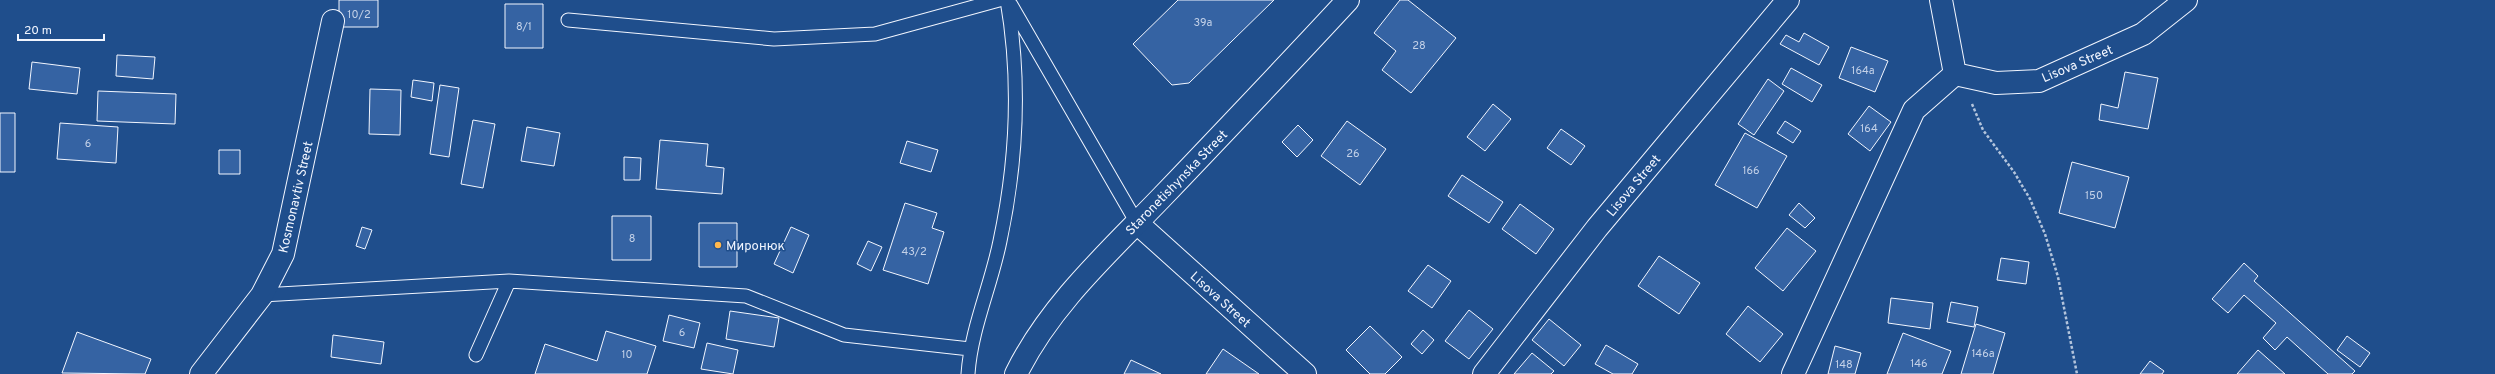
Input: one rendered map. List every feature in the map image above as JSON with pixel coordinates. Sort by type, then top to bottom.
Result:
[{"type":"street","name":"Staronetishynska Street","points":[[1016,374],[1025,356],[1055,312],[1093,266],[1137,223],[1348,0]]},
{"type":"street","name":"Lisova Street","points":[[1484,374],[1597,228],[1788,0]]},
{"type":"street","points":[[1792,374],[1914,110],[1955,74],[1941,0]]},
{"type":"street","name":"Lisova Street","points":[[1955,74],[1996,83],[2039,80],[2143,34],[2186,0]]},
{"type":"street","name":"Kosmonavtiv Street","points":[[201,374],[262,295],[283,254],[333,21]]},
{"type":"street","name":"Lisova Street","points":[[1137,223],[1305,374]]},
{"type":"lane","points":[[568,20],[774,39],[875,34],[999,0]]},
{"type":"lane","points":[[1007,0],[1137,223]]},
{"type":"lane","points":[[968,374],[970,349],[1000,242],[1014,153],[1016,80],[1007,0]]},
{"type":"lane","points":[[262,295],[509,282],[746,296],[844,335],[970,349]]},
{"type":"lane","points":[[476,355],[509,282]]},
{"type":"path","points":[[1955,74],[1971,101],[1983,130],[2014,172],[2030,199],[2045,234],[2058,277],[2077,374]]},
{"type":"building","points":[[339,0],[378,0],[378,27],[339,27]]},
{"type":"building","points":[[1178,0],[1274,0],[1189,83],[1172,85],[1133,44]]},
{"type":"building","points":[[1400,0],[1408,0],[1456,38],[1411,93],[1382,70],[1396,51],[1374,33]]},
{"type":"building","points":[[505,4],[543,4],[543,48],[505,48]]},
{"type":"building","points":[[1804,33],[1829,47],[1819,65],[1780,44],[1786,35],[1799,42]]},
{"type":"building","points":[[1851,47],[1888,61],[1875,92],[1839,78]]},
{"type":"building","points":[[117,55],[155,57],[153,79],[116,76]]},
{"type":"building","points":[[32,62],[80,68],[77,94],[29,89]]},
{"type":"building","points":[[1791,68],[1822,85],[1812,102],[1782,84]]},
{"type":"building","points":[[2125,72],[2158,78],[2148,129],[2099,120],[2101,104],[2118,108]]},
{"type":"building","points":[[1768,79],[1784,91],[1754,135],[1738,124]]},
{"type":"building","points":[[413,80],[434,83],[432,101],[411,97]]},
{"type":"building","points":[[440,85],[459,88],[449,157],[430,154]]},
{"type":"building","points":[[370,89],[401,90],[400,135],[369,134]]},
{"type":"building","points":[[98,91],[176,94],[175,124],[97,121]]},
{"type":"building","points":[[1493,104],[1511,119],[1485,151],[1467,137]]},
{"type":"building","points":[[1869,106],[1891,122],[1870,151],[1848,134]]},
{"type":"building","points":[[0,113],[15,113],[15,172],[0,172]]},
{"type":"building","points":[[473,120],[495,124],[483,188],[461,184]]},
{"type":"building","points":[[1347,121],[1386,149],[1360,185],[1321,156]]},
{"type":"building","points":[[1785,121],[1801,131],[1793,143],[1777,133]]},
{"type":"building","points":[[60,123],[118,127],[116,163],[57,159]]},
{"type":"building","points":[[1298,125],[1313,140],[1297,157],[1282,142]]},
{"type":"building","points":[[527,127],[560,133],[554,166],[521,161]]},
{"type":"building","points":[[1561,129],[1585,146],[1571,165],[1547,148]]},
{"type":"building","points":[[1745,133],[1787,156],[1757,208],[1715,185]]},
{"type":"building","points":[[660,140],[708,144],[706,166],[724,168],[722,194],[656,189]]},
{"type":"building","points":[[907,141],[938,150],[931,172],[900,163]]},
{"type":"building","points":[[219,150],[240,150],[240,174],[219,174]]},
{"type":"building","points":[[624,157],[641,158],[640,180],[624,180]]},
{"type":"building","points":[[2072,162],[2129,177],[2115,228],[2059,213]]},
{"type":"building","points":[[1462,175],[1503,202],[1489,223],[1448,196]]},
{"type":"building","points":[[905,203],[937,213],[932,228],[944,232],[928,284],[883,270]]},
{"type":"building","points":[[1799,203],[1815,218],[1805,228],[1789,215]]},
{"type":"building","points":[[1520,204],[1554,229],[1536,254],[1502,229]]},
{"type":"building","points":[[612,216],[651,216],[651,260],[612,260]]},
{"type":"building","name":"Миронюк","points":[[699,223],[737,223],[737,267],[699,267]]},
{"type":"building","points":[[362,227],[372,230],[365,249],[356,246]]},
{"type":"building","points":[[791,227],[809,235],[793,273],[774,264]]},
{"type":"building","points":[[1787,228],[1816,251],[1783,291],[1755,268]]},
{"type":"building","points":[[868,241],[882,247],[871,271],[857,264]]},
{"type":"building","points":[[1659,256],[1700,283],[1679,314],[1638,286]]},
{"type":"building","points":[[2001,258],[2029,262],[2026,284],[1997,280]]},
{"type":"building","points":[[2244,263],[2258,276],[2254,281],[2355,371],[2352,374],[2328,374],[2287,337],[2275,350],[2263,338],[2276,323],[2244,295],[2228,313],[2212,299]]},
{"type":"building","points":[[1428,265],[1451,281],[1432,308],[1408,291]]},
{"type":"building","points":[[1891,298],[1933,303],[1930,329],[1888,323]]},
{"type":"building","points":[[1951,302],[1978,307],[1974,327],[1947,322]]},
{"type":"building","points":[[1748,306],[1783,334],[1760,362],[1726,334]]},
{"type":"building","points":[[1469,310],[1493,329],[1469,359],[1445,341]]},
{"type":"building","points":[[730,311],[779,318],[774,347],[726,339]]},
{"type":"building","points":[[669,315],[700,323],[694,348],[663,341]]},
{"type":"building","points":[[1549,319],[1581,345],[1564,366],[1532,340]]},
{"type":"building","points":[[1976,324],[2005,333],[1993,374],[1961,374]]},
{"type":"building","points":[[1370,326],[1402,357],[1385,374],[1370,374],[1346,350]]},
{"type":"building","points":[[1423,330],[1434,340],[1422,354],[1411,344]]},
{"type":"building","points":[[606,331],[656,346],[647,374],[535,374],[545,344],[597,361]]},
{"type":"building","points":[[77,332],[151,359],[145,374],[62,373]]},
{"type":"building","points":[[1903,333],[1951,351],[1942,374],[1887,374]]},
{"type":"building","points":[[333,335],[384,342],[381,364],[331,357]]},
{"type":"building","points":[[2347,336],[2370,353],[2360,367],[2337,350]]},
{"type":"building","points":[[707,343],[738,350],[733,374],[701,369]]},
{"type":"building","points":[[1606,345],[1638,364],[1632,374],[1613,374],[1595,364]]},
{"type":"building","points":[[1835,346],[1861,353],[1855,374],[1828,374]]},
{"type":"building","points":[[1223,349],[1259,374],[1206,374]]},
{"type":"building","points":[[2258,350],[2285,374],[2237,374]]},
{"type":"building","points":[[1532,353],[1554,371],[1551,374],[1514,374]]},
{"type":"building","points":[[1131,360],[1161,374],[1124,374]]},
{"type":"building","points":[[2150,361],[2164,371],[2162,374],[2140,374]]},
{"type":"place","name":"Миронюк","points":[[718,245]]}]
